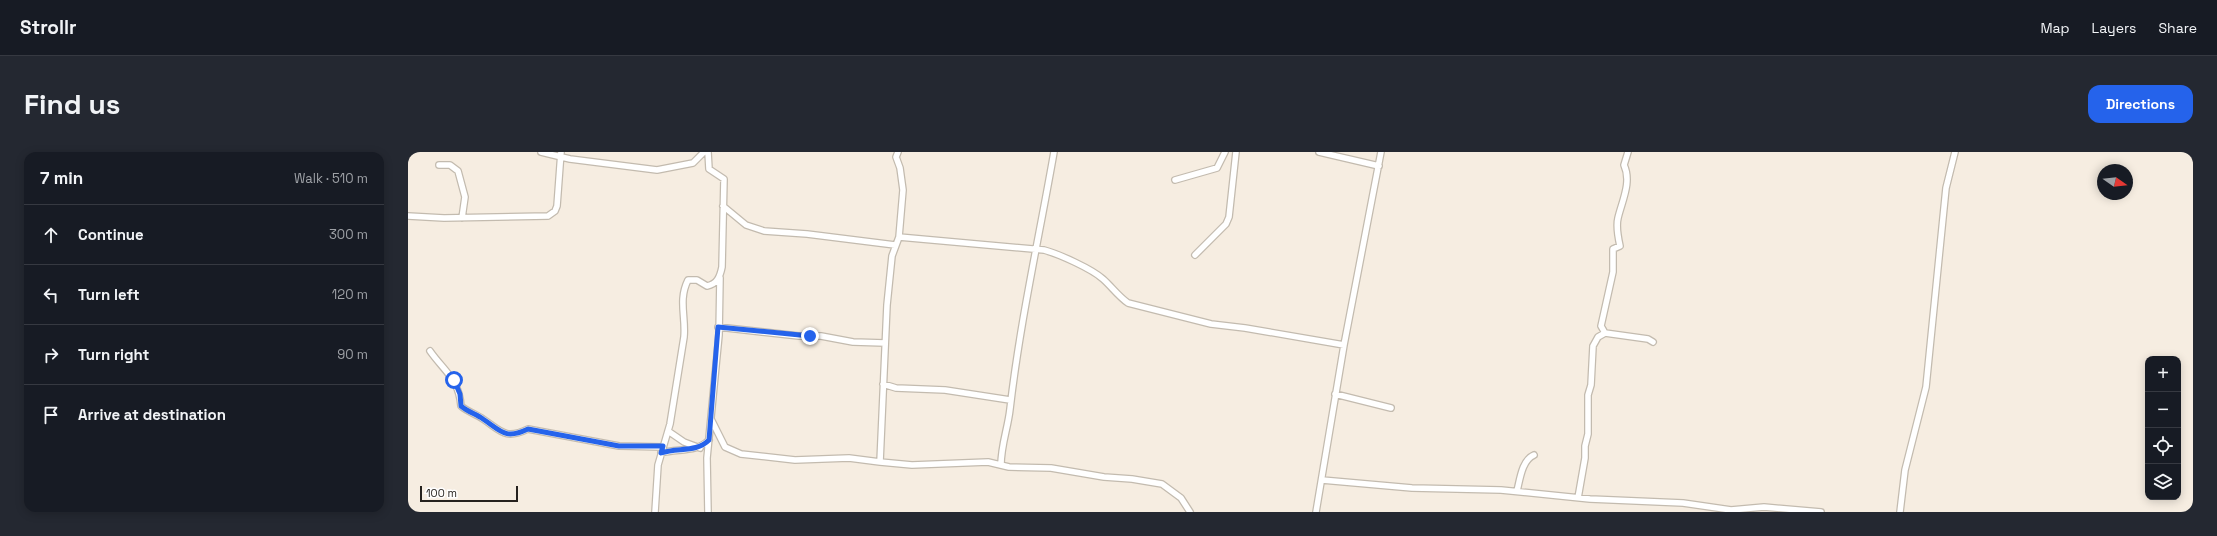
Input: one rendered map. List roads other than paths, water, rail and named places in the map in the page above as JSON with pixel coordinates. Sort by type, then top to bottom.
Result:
[{"type":"street","points":[[541,152],[657,170],[694,163],[704,152]]},
{"type":"street","points":[[708,152],[709,169],[724,179],[723,244],[718,327],[707,458],[708,512]]},
{"type":"street","points":[[880,462],[887,305],[895,245],[899,237],[903,190],[900,168],[896,157],[898,152]]},
{"type":"street","points":[[1001,465],[1001,449],[1027,287],[1037,250],[1054,152]]},
{"type":"street","points":[[1175,180],[1217,168],[1225,152]]},
{"type":"street","points":[[1195,255],[1226,224],[1229,217],[1236,152]]},
{"type":"street","points":[[1319,152],[1379,166]]},
{"type":"street","points":[[1316,512],[1335,394],[1381,152]]},
{"type":"street","points":[[1605,333],[1601,326],[1612,272],[1613,249],[1620,246],[1618,218],[1626,188],[1627,172],[1624,166],[1628,152]]},
{"type":"street","points":[[1900,512],[1905,470],[1926,387],[1946,188],[1955,152]]},
{"type":"street","points":[[408,216],[462,218],[548,216],[552,214],[557,206],[561,154]]},
{"type":"street","points":[[439,165],[450,165],[458,171],[465,197],[462,218]]},
{"type":"street","points":[[723,206],[746,225],[764,231],[823,235],[895,245]]},
{"type":"street","points":[[899,237],[905,239],[950,240],[996,247],[1037,250],[1058,254],[1091,270],[1102,278],[1121,298],[1128,303],[1211,324],[1245,328],[1344,345]]},
{"type":"street","points":[[655,512],[661,453],[668,431],[684,337],[685,323],[682,304],[687,283],[688,280],[692,279],[707,286],[712,285],[720,278]]},
{"type":"street","points":[[718,327],[799,336],[821,336],[853,342],[885,343]]},
{"type":"street","points":[[1578,498],[1588,434],[1588,395],[1591,385],[1593,346],[1598,336],[1605,333],[1648,339],[1653,342]]},
{"type":"street","points":[[430,351],[454,380],[460,394],[461,406],[483,418],[497,430],[506,434],[517,434],[528,429],[619,446],[663,446]]},
{"type":"street","points":[[883,384],[896,388],[945,390],[1010,400]]},
{"type":"street","points":[[1335,394],[1391,408]]},
{"type":"street","points":[[711,419],[725,447],[741,454],[796,460],[849,458],[912,465],[988,462],[1001,465],[1051,468],[1104,477],[1162,484],[1181,498],[1190,512]]},
{"type":"street","points":[[668,431],[684,442],[700,448]]},
{"type":"street","points":[[661,453],[677,449],[700,448],[709,440]]},
{"type":"street","points":[[1517,491],[1523,469],[1530,457],[1534,455]]},
{"type":"street","points":[[1322,480],[1412,488],[1517,491],[1578,498],[1683,503],[1731,510],[1764,506],[1821,512]]}]
